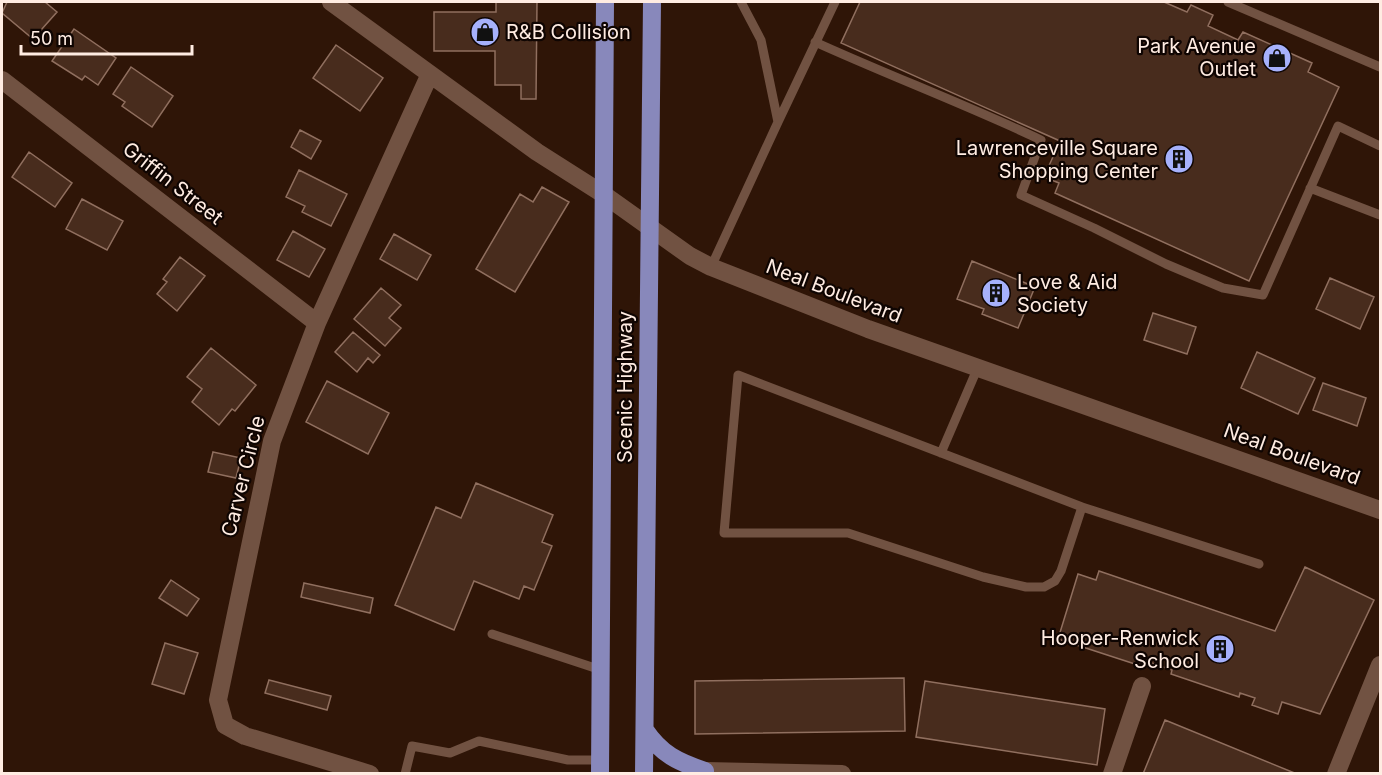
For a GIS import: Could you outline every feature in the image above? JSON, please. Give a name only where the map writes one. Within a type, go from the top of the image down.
[{"type":"highway","name":"Scenic Highway","points":[[600,767],[605,2]]},
{"type":"highway","name":"Scenic Highway","points":[[644,774],[652,2]]},
{"type":"highway","points":[[645,730],[658,749],[670,758],[703,772]]},
{"type":"street","name":"Neal Boulevard","points":[[331,2],[429,76],[537,152],[603,194],[690,256],[711,267],[868,329],[1380,510]]},
{"type":"street","name":"Carver Circle","points":[[370,774],[244,736],[225,725],[218,700],[272,441],[317,322],[429,76]]},
{"type":"street","name":"Griffin Street","points":[[2,80],[317,322]]},
{"type":"street","points":[[1336,774],[1380,665]]},
{"type":"street","points":[[1112,774],[1142,686]]},
{"type":"street","points":[[703,772],[842,774]]},
{"type":"lane","points":[[741,2],[761,40],[778,122]]},
{"type":"lane","points":[[711,267],[835,2]]},
{"type":"lane","points":[[1228,2],[1380,67]]},
{"type":"lane","points":[[815,42],[897,79],[959,102],[1041,140],[1021,195],[1166,264],[1223,288],[1263,295],[1338,126],[1380,146]]},
{"type":"lane","points":[[1310,188],[1380,215]]},
{"type":"lane","points":[[941,453],[978,367]]},
{"type":"lane","points":[[1082,507],[1060,571],[1055,581],[1044,587],[1026,587],[983,577],[848,533],[724,533],[738,375],[1082,507],[1259,564]]},
{"type":"lane","points":[[492,634],[601,670]]},
{"type":"lane","points":[[405,774],[412,746],[450,753],[479,741],[600,767]]},
{"type":"building","points":[[7,2],[45,2],[57,12],[33,39],[2,13]]},
{"type":"building","name":"R&B Collision","points":[[496,2],[537,2],[536,99],[521,99],[521,85],[495,85],[495,51],[434,51],[434,12],[496,12]]},
{"type":"building","name":"Lawrenceville Square Shopping Center","points":[[860,2],[1164,2],[1187,12],[1191,5],[1213,15],[1208,26],[1238,40],[1243,32],[1312,63],[1308,72],[1339,87],[1249,281],[1055,193],[1059,183],[1044,177],[1060,141],[841,43]]},
{"type":"building","points":[[74,29],[116,58],[98,85],[85,76],[82,80],[52,61]]},
{"type":"building","points":[[336,45],[383,78],[360,111],[313,78]]},
{"type":"building","points":[[131,67],[173,96],[152,127],[122,106],[125,102],[113,94]]},
{"type":"building","points":[[300,130],[321,141],[311,159],[291,147]]},
{"type":"building","points":[[29,152],[72,183],[55,207],[12,177]]},
{"type":"building","points":[[299,170],[347,194],[331,226],[302,212],[305,206],[286,197]]},
{"type":"building","points":[[542,187],[569,202],[515,292],[476,269],[520,194],[533,202]]},
{"type":"building","points":[[82,199],[123,221],[107,250],[66,229]]},
{"type":"building","points":[[293,231],[325,249],[309,277],[277,260]]},
{"type":"building","points":[[394,234],[431,255],[417,280],[380,259]]},
{"type":"building","points":[[180,257],[205,276],[177,311],[157,294],[167,282],[163,279]]},
{"type":"building","name":"Love & Aid Society","points":[[972,261],[1035,287],[1018,328],[982,314],[984,309],[957,299]]},
{"type":"building","points":[[1330,278],[1374,297],[1360,329],[1316,309]]},
{"type":"building","points":[[381,288],[401,305],[389,318],[401,328],[385,346],[354,319]]},
{"type":"building","points":[[1153,313],[1196,327],[1187,354],[1144,340]]},
{"type":"building","points":[[353,332],[380,355],[373,363],[368,358],[357,372],[335,352]]},
{"type":"building","points":[[211,348],[256,385],[235,411],[232,409],[219,425],[192,402],[202,389],[187,377]]},
{"type":"building","points":[[1257,352],[1315,378],[1298,414],[1241,388]]},
{"type":"building","points":[[327,381],[389,413],[368,454],[306,422]]},
{"type":"building","points":[[1323,383],[1366,398],[1357,426],[1313,410]]},
{"type":"building","points":[[213,452],[241,458],[236,478],[208,472]]},
{"type":"building","points":[[476,483],[553,515],[542,542],[552,546],[534,590],[524,586],[519,599],[474,581],[454,630],[395,605],[436,507],[461,518]]},
{"type":"building","name":"Hooper-Renwick School","points":[[1305,567],[1374,600],[1320,714],[1282,702],[1278,714],[1252,705],[1255,698],[1240,693],[1239,697],[1171,674],[1172,670],[1140,659],[1138,665],[1058,639],[1078,574],[1096,580],[1099,571],[1275,631]]},
{"type":"building","points":[[171,580],[199,599],[187,616],[159,598]]},
{"type":"building","points":[[304,583],[373,598],[370,613],[301,597]]},
{"type":"building","points":[[165,643],[198,653],[184,694],[152,684]]},
{"type":"building","points":[[904,678],[905,731],[695,734],[695,681]]},
{"type":"building","points":[[269,680],[331,696],[327,710],[265,693]]},
{"type":"building","points":[[925,681],[1105,709],[1097,765],[916,737]]},
{"type":"building","points":[[1165,720],[1297,774],[1143,774]]},
{"type":"place","name":"R&B Collision","points":[[485,32]]},
{"type":"place","name":"Park Avenue Outlet","points":[[1277,58]]},
{"type":"place","name":"Lawrenceville Square Shopping Center","points":[[1179,159]]},
{"type":"place","name":"Love & Aid Society","points":[[996,293]]},
{"type":"place","name":"Hooper-Renwick School","points":[[1220,649]]}]
